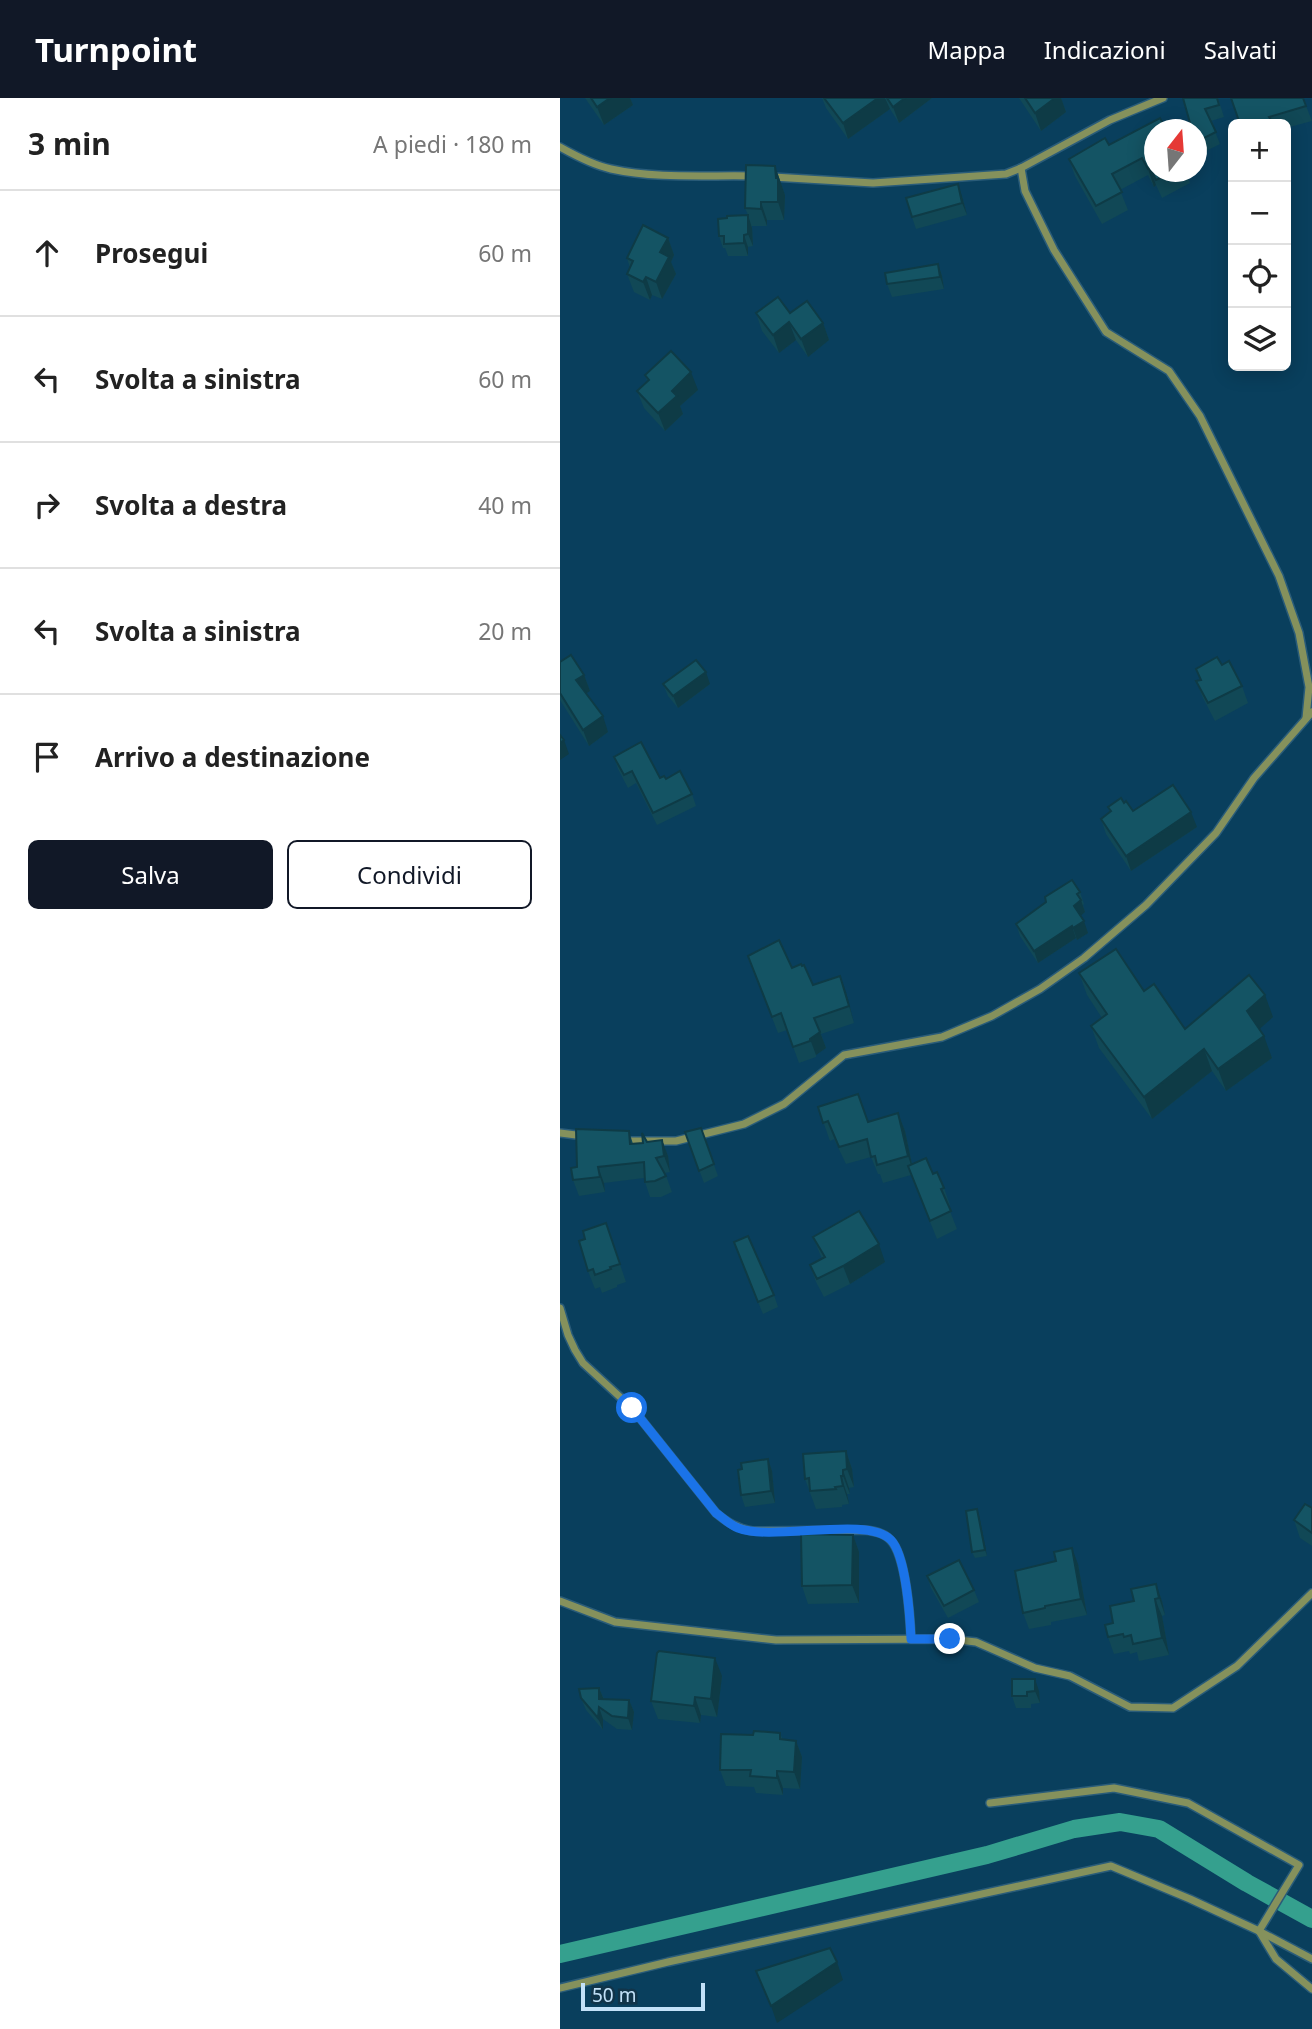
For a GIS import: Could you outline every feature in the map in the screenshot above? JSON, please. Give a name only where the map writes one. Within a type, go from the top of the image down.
[{"type":"street","points":[[560,147],[577,157],[607,168],[636,174],[801,178],[873,183],[988,176],[1006,174],[1021,168],[1110,120],[1163,98]]},
{"type":"street","points":[[610,1140],[676,1141],[744,1124],[784,1104],[844,1055],[942,1037],[992,1016],[1040,989],[1084,958],[1146,905],[1216,833],[1254,778],[1309,715],[1309,687],[1300,633],[1279,576],[1200,416],[1169,372],[1106,332],[1054,250],[1025,191],[1021,168]]},
{"type":"street","points":[[560,1133],[598,1138]]},
{"type":"street","points":[[560,1308],[583,1363],[632,1408],[716,1513],[727,1522],[752,1531],[875,1531],[892,1541],[903,1571],[911,1639]]},
{"type":"street","points":[[560,1601],[615,1622],[762,1638],[950,1639],[976,1642],[1035,1668],[1070,1676],[1130,1707],[1173,1707],[1237,1667],[1312,1593]]},
{"type":"street","points":[[990,1803],[1114,1787],[1188,1803],[1299,1865],[1259,1931]]},
{"type":"street","points":[[560,1988],[681,1959],[1111,1866],[1190,1899],[1312,1959]]},
{"type":"street","points":[[1259,1931],[1276,1959],[1312,1989]]},
{"type":"building","points":[[591,98],[610,98],[597,107]]},
{"type":"building","points":[[824,98],[878,98],[843,123]]},
{"type":"building","points":[[887,98],[905,98],[893,107]]},
{"type":"building","points":[[1025,98],[1055,98],[1035,113]]},
{"type":"building","points":[[1183,98],[1217,98],[1219,105],[1205,109],[1216,132],[1207,136],[1207,119],[1189,119]]},
{"type":"building","points":[[1231,98],[1303,98],[1306,106],[1269,117],[1270,119],[1238,119]]},
{"type":"building","points":[[1144,126],[1144,162],[1142,158],[1112,174],[1122,192],[1096,206],[1069,159],[1105,138],[1109,145]]},
{"type":"building","points":[[746,165],[775,166],[778,202],[761,202],[761,209],[745,208]]},
{"type":"building","points":[[958,184],[962,203],[912,217],[906,198]]},
{"type":"building","points":[[748,215],[748,234],[744,235],[744,243],[724,244],[724,236],[719,236],[718,219]]},
{"type":"building","points":[[643,225],[668,238],[660,252],[669,257],[656,282],[646,277],[643,282],[627,274],[633,261],[627,258]]},
{"type":"building","points":[[938,264],[940,277],[887,284],[885,273]]},
{"type":"building","points":[[778,297],[790,313],[807,301],[823,323],[801,339],[789,322],[773,335],[756,313]]},
{"type":"building","points":[[671,351],[691,372],[672,391],[677,396],[658,413],[637,391],[649,380],[645,375]]},
{"type":"building","points":[[571,655],[584,675],[576,680],[603,716],[583,730],[560,693],[560,662]]},
{"type":"building","points":[[1217,657],[1222,665],[1229,661],[1242,686],[1208,703],[1196,681],[1201,680],[1196,669]]},
{"type":"building","points":[[696,660],[706,672],[673,696],[663,684]]},
{"type":"building","points":[[641,742],[660,778],[664,776],[666,779],[680,771],[692,794],[653,813],[632,771],[624,775],[614,757]]},
{"type":"building","points":[[1173,785],[1191,812],[1126,856],[1101,819],[1111,811],[1108,807],[1121,798],[1133,811]]},
{"type":"building","points":[[1072,880],[1080,892],[1077,894],[1081,900],[1074,906],[1084,921],[1034,951],[1016,924],[1046,902],[1045,897]]},
{"type":"building","points":[[779,940],[792,968],[804,965],[813,985],[840,976],[849,1006],[814,1018],[820,1032],[810,1041],[793,1047],[781,1013],[772,1017],[748,956]]},
{"type":"building","points":[[1116,949],[1144,991],[1154,984],[1185,1029],[1249,975],[1265,995],[1247,1011],[1264,1036],[1218,1069],[1204,1049],[1144,1097],[1091,1026],[1107,1014],[1079,973]]},
{"type":"building","points":[[858,1094],[868,1122],[898,1113],[908,1156],[877,1165],[875,1156],[871,1157],[867,1139],[839,1147],[828,1121],[823,1123],[818,1107]]},
{"type":"building","points":[[701,1128],[714,1164],[699,1171],[685,1132]]},
{"type":"building","points":[[576,1129],[629,1131],[630,1144],[643,1143],[642,1133],[647,1142],[662,1140],[664,1156],[656,1158],[666,1176],[645,1182],[644,1162],[598,1167],[600,1177],[573,1180],[571,1168],[577,1167]]},
{"type":"building","points":[[926,1158],[933,1174],[937,1172],[951,1211],[930,1221],[908,1166]]},
{"type":"building","points":[[859,1211],[879,1244],[817,1279],[810,1265],[825,1257],[813,1237]]},
{"type":"building","points":[[606,1223],[620,1264],[595,1275],[593,1269],[588,1271],[579,1241],[585,1239],[583,1231]]},
{"type":"building","points":[[748,1236],[774,1295],[758,1302],[734,1242]]},
{"type":"building","points":[[846,1451],[847,1469],[843,1470],[841,1476],[843,1486],[810,1491],[809,1478],[805,1479],[803,1454]]},
{"type":"building","points":[[768,1459],[771,1491],[741,1495],[738,1470],[742,1469],[741,1463]]},
{"type":"building","points":[[1305,1504],[1312,1508],[1312,1533],[1294,1520]]},
{"type":"building","points":[[977,1509],[985,1550],[972,1552],[966,1511]]},
{"type":"building","points":[[801,1534],[853,1535],[852,1585],[802,1586]]},
{"type":"building","points":[[1072,1548],[1081,1599],[1023,1613],[1015,1571],[1056,1561],[1054,1552]]},
{"type":"building","points":[[959,1560],[974,1590],[944,1606],[927,1576]]},
{"type":"building","points":[[1156,1584],[1159,1598],[1155,1599],[1162,1638],[1133,1644],[1131,1635],[1108,1637],[1105,1625],[1113,1623],[1110,1606],[1134,1601],[1131,1589]]},
{"type":"building","points":[[659,1651],[715,1658],[711,1699],[695,1697],[694,1706],[651,1701]]},
{"type":"building","points":[[1012,1679],[1035,1679],[1035,1691],[1027,1692],[1027,1696],[1012,1696]]},
{"type":"building","points":[[599,1688],[599,1699],[629,1700],[628,1718],[612,1716],[599,1707],[598,1718],[581,1698],[579,1689]]},
{"type":"building","points":[[754,1731],[780,1733],[780,1739],[796,1741],[794,1772],[777,1771],[777,1778],[750,1776],[751,1770],[720,1770],[721,1734],[753,1735]]},
{"type":"building","points":[[830,1948],[837,1962],[771,2006],[756,1971]]},
{"type":"waterway","points":[[560,1954],[987,1855],[1074,1829],[1120,1822],[1159,1829],[1312,1919]]},
{"type":"route","points":[[632,1408],[716,1513],[727,1522],[752,1531],[864,1530],[884,1535],[892,1541],[897,1550],[903,1571],[911,1639],[950,1639]]}]
